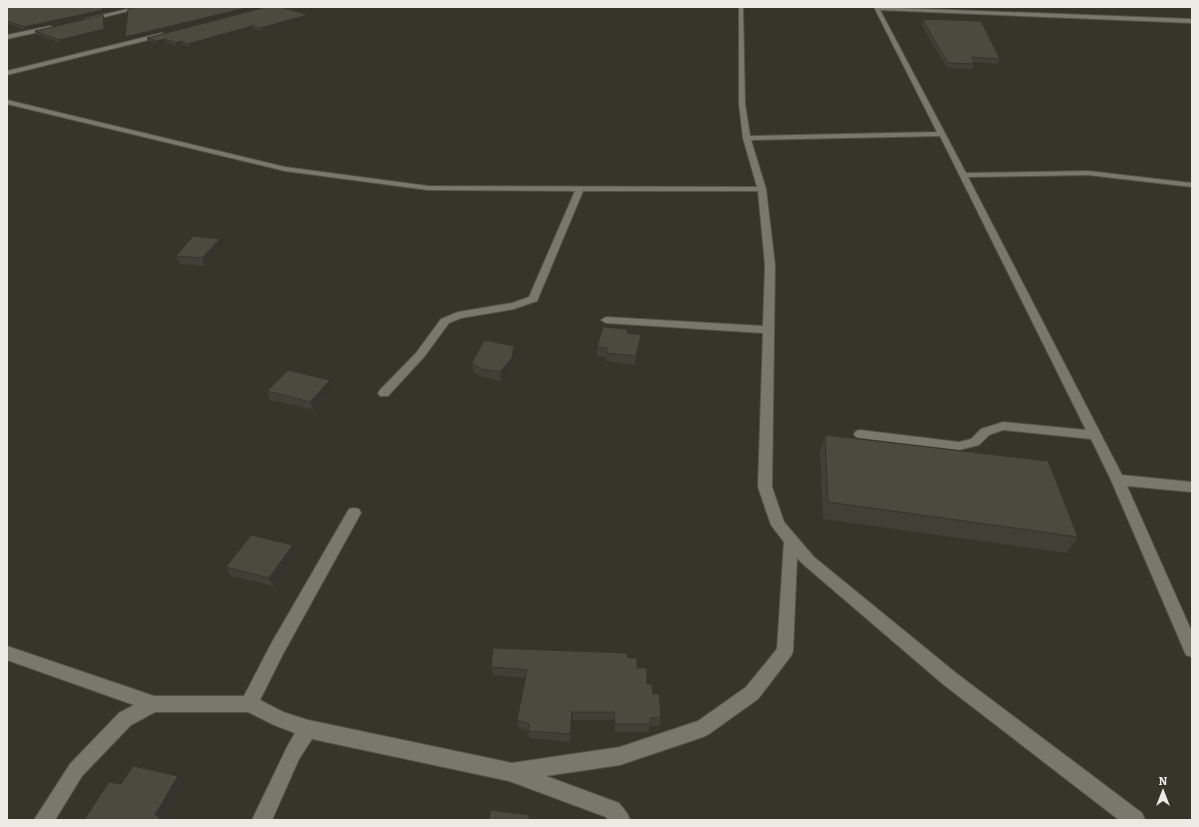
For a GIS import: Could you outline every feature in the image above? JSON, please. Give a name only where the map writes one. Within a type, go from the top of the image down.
[{"type":"street","points":[[78,22],[143,7]]},
{"type":"street","points":[[741,7],[742,104],[748,138],[762,189],[770,265],[765,487],[778,525],[809,561],[950,679],[1135,820]]},
{"type":"street","points":[[876,7],[1192,22]]},
{"type":"street","points":[[876,7],[1118,480],[1192,650]]},
{"type":"street","points":[[9,36],[57,26]]},
{"type":"street","points":[[7,73],[166,34]]},
{"type":"street","points":[[7,102],[292,170],[428,188],[762,189]]},
{"type":"street","points":[[748,138],[942,134]]},
{"type":"street","points":[[963,175],[1088,173],[1192,184]]},
{"type":"street","points":[[384,393],[420,355],[445,321],[458,315],[514,306],[533,299],[580,188]]},
{"type":"street","points":[[606,320],[769,330]]},
{"type":"street","points":[[860,434],[959,446],[975,442],[985,432],[1003,426],[1095,435]]},
{"type":"street","points":[[1118,480],[1192,487]]},
{"type":"street","points":[[249,704],[277,649],[354,513]]},
{"type":"street","points":[[512,772],[620,756],[703,728],[752,693],[785,651],[791,540]]},
{"type":"street","points":[[7,653],[154,704],[249,704],[280,719],[308,729],[512,772],[612,810],[620,820]]},
{"type":"street","points":[[44,820],[76,770],[125,719],[154,704]]},
{"type":"street","points":[[262,820],[293,753],[308,729]]},
{"type":"building","points":[[7,7],[102,7],[103,10],[24,27],[7,21]]},
{"type":"building","points":[[139,7],[250,7],[125,37],[128,9]]},
{"type":"building","points":[[266,7],[281,7],[308,15],[260,28],[252,26],[188,44],[181,41],[175,43],[165,39],[157,41],[147,38]]},
{"type":"building","points":[[103,15],[104,29],[59,40],[35,31]]},
{"type":"building","points":[[922,19],[981,21],[1000,59],[971,57],[975,62],[972,62],[974,64],[948,63]]},
{"type":"building","points":[[193,236],[220,239],[202,258],[176,256]]},
{"type":"building","points":[[603,327],[628,329],[627,333],[641,335],[636,356],[606,353],[607,348],[597,347]]},
{"type":"building","points":[[484,340],[514,346],[512,358],[500,372],[481,369],[472,363]]},
{"type":"building","points":[[288,370],[330,380],[310,402],[267,391]]},
{"type":"building","points":[[825,435],[1048,461],[1078,537],[828,502]]},
{"type":"building","points":[[251,535],[293,545],[269,578],[226,567]]},
{"type":"building","points":[[493,648],[627,653],[628,658],[637,658],[637,668],[647,668],[647,684],[652,684],[653,694],[659,694],[661,718],[650,718],[650,724],[615,724],[614,712],[572,712],[570,734],[528,731],[529,724],[517,720],[527,670],[491,667]]},
{"type":"building","points":[[133,766],[178,776],[155,815],[160,817],[158,820],[84,820],[109,782],[121,784]]},
{"type":"building","points":[[490,810],[529,815],[529,820],[489,820]]}]
